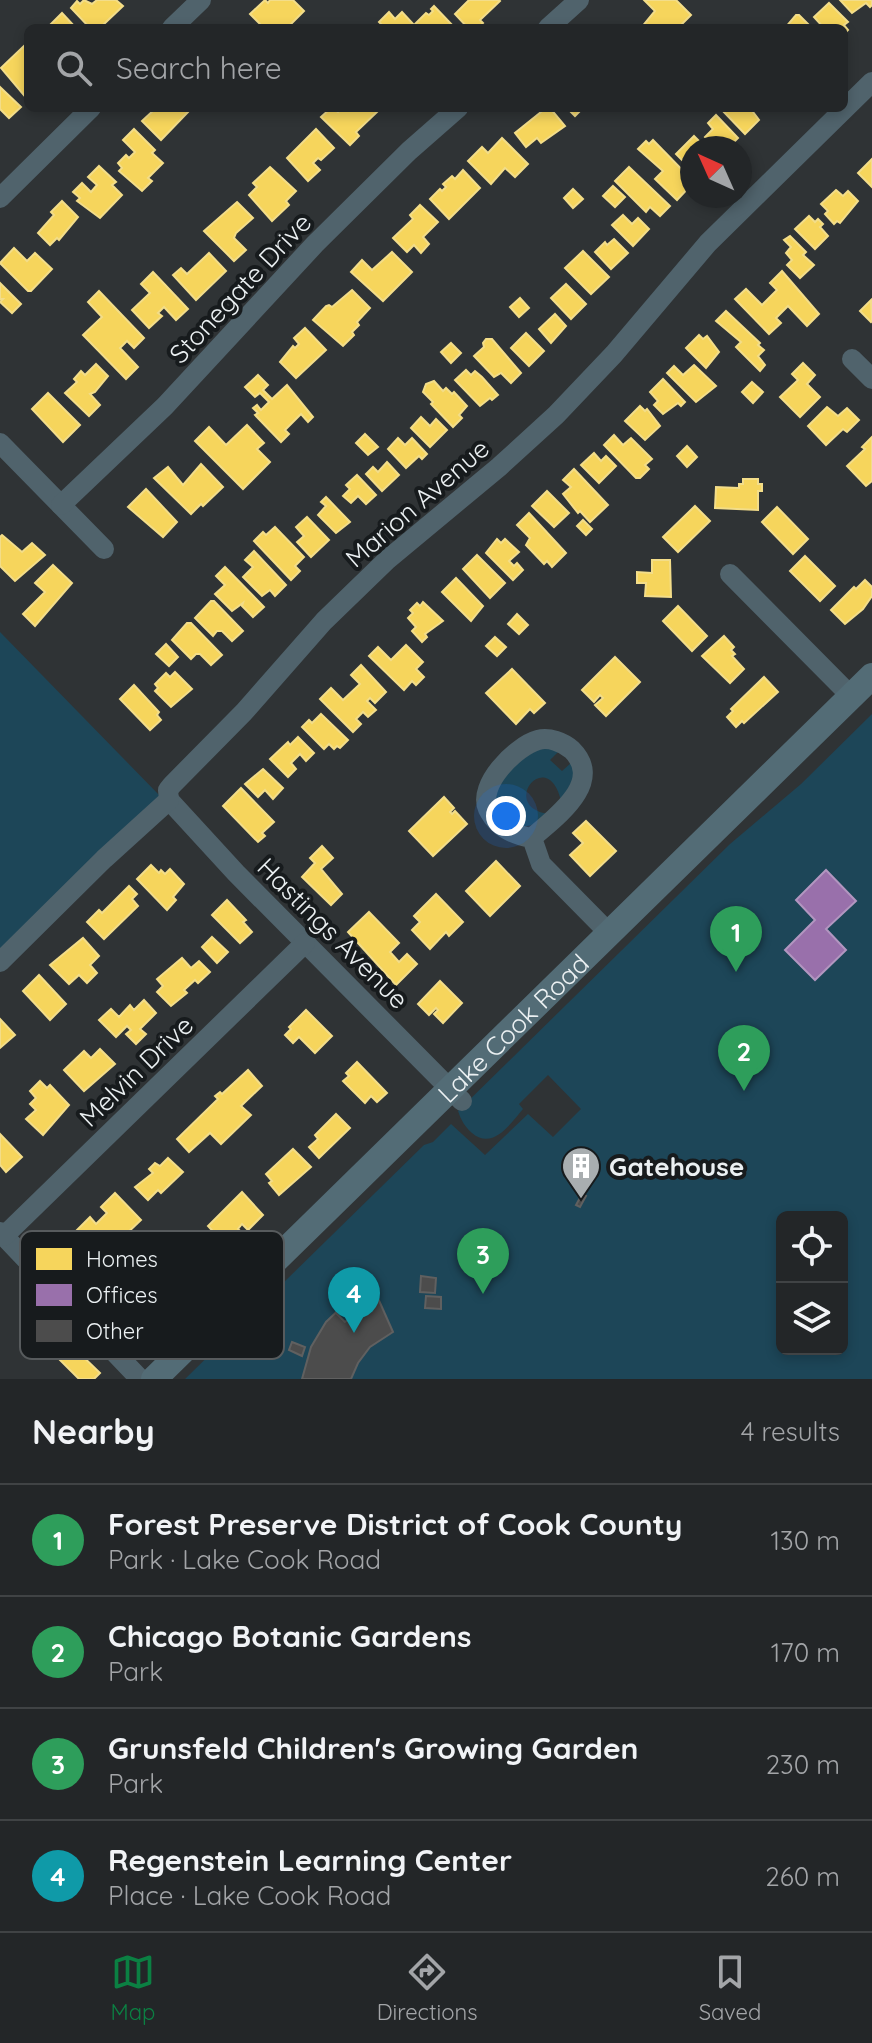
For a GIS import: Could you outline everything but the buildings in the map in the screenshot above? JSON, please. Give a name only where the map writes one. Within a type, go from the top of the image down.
[{"type":"main road","name":"Lake Cook Road","points":[[284,1257],[456,1095],[861,697],[872,676]]},
{"type":"main road","name":"Lake Cook Road","points":[[284,1270],[610,934],[861,697]]},
{"type":"main road","name":"Lake Cook Road","points":[[154,1379],[175,1359]]},
{"type":"main road","name":"Lake Cook Road","points":[[177,1379],[197,1359]]},
{"type":"street","points":[[176,24],[201,0]]},
{"type":"street","points":[[552,24],[579,0]]},
{"type":"street","name":"Marion Avenue","points":[[848,106],[872,82]]},
{"type":"street","points":[[0,198],[87,112]]},
{"type":"street","name":"Stonegate Drive","points":[[61,505],[165,406],[315,244],[409,151],[453,112]]},
{"type":"street","name":"Marion Avenue","points":[[0,962],[169,800],[168,790],[172,785],[244,712],[324,621],[387,560],[556,415],[614,354],[700,251],[841,112]]},
{"type":"street","points":[[852,359],[872,379]]},
{"type":"street","points":[[0,443],[104,549]]},
{"type":"street","points":[[730,574],[861,697]]},
{"type":"street","points":[[546,739],[572,751],[582,767],[583,777],[576,797],[532,838],[508,831],[498,822],[485,801],[486,790],[501,768],[526,745],[546,739]]},
{"type":"street","name":"Hastings Avenue","points":[[169,800],[456,1095]]},
{"type":"street","points":[[532,838],[541,864],[610,934]]},
{"type":"street","name":"Melvin Drive","points":[[2,1234],[305,943]]},
{"type":"street","points":[[2,1234],[20,1253]]},
{"type":"street","points":[[121,1359],[140,1379]]},
{"type":"shaded area","points":[[0,632],[161,797],[0,953]]},
{"type":"shaded area","points":[[872,714],[872,1379],[185,1379],[205,1359],[284,1359],[284,1282],[424,1145],[433,1142],[451,1124],[485,1155],[528,1114],[553,1137],[581,1109],[548,1075],[519,1104],[523,1109],[513,1121],[494,1137],[480,1138],[472,1133],[458,1111],[730,844],[801,784]]},
{"type":"shaded area","points":[[543,747],[559,751],[550,760],[562,771],[571,763],[576,775],[561,801],[555,785],[546,778],[538,778],[527,792],[527,801],[534,809],[548,814],[530,825],[510,824],[518,814],[507,803],[498,812],[495,796],[498,786],[515,766]]},
{"type":"place","name":"Forest Preserve District of Cook County","points":[[736,972]]},
{"type":"place","name":"Chicago Botanic Gardens","points":[[744,1091]]},
{"type":"place","name":"Gatehouse","points":[[581,1200]]},
{"type":"place","name":"Grunsfeld Children's Growing Garden","points":[[483,1294]]},
{"type":"place","name":"Regenstein Learning Center","points":[[354,1333]]}]
